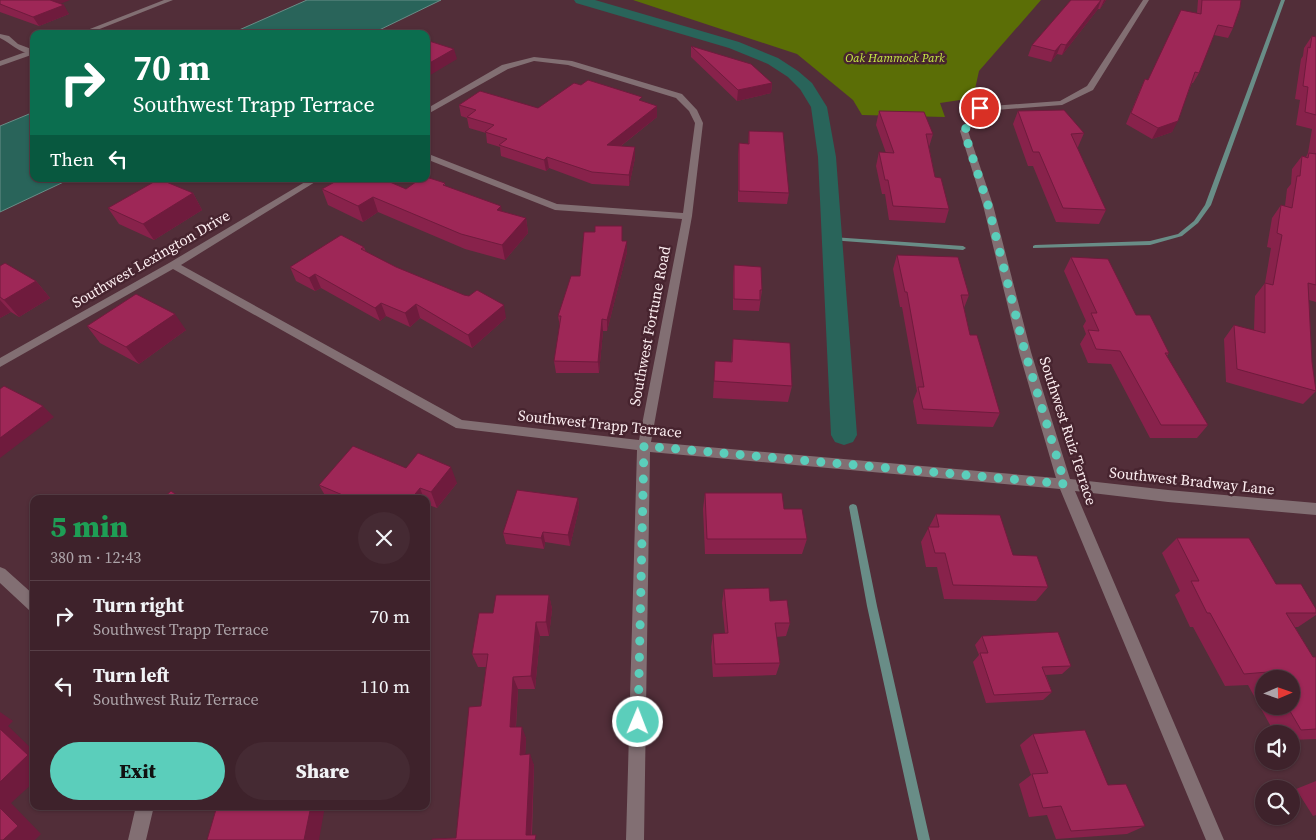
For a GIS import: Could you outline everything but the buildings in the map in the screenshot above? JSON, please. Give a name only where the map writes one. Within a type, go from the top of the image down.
[{"type":"street","points":[[91,30],[170,0]]},
{"type":"street","name":"Southwest Ruiz Terrace","points":[[1146,0],[1090,88],[1062,103],[980,108],[964,131],[988,205],[1025,352],[1065,484],[1215,840]]},
{"type":"street","points":[[0,36],[6,38],[15,46],[30,51]]},
{"type":"street","points":[[0,64],[30,53]]},
{"type":"street","name":"Southwest Fortune Road","points":[[430,111],[505,67],[534,59],[569,63],[680,96],[693,110],[699,123],[687,216],[644,446],[635,840]]},
{"type":"street","points":[[430,158],[555,207],[687,216]]},
{"type":"street","name":"Southwest Lexington Drive","points":[[0,363],[311,182]]},
{"type":"street","name":"Southwest Trapp Terrace","points":[[173,264],[460,425],[644,446],[1065,484]]},
{"type":"street","name":"Southwest Bradway Lane","points":[[1065,484],[1168,496],[1316,509]]},
{"type":"street","points":[[0,574],[30,601]]},
{"type":"street","points":[[137,840],[144,810]]},
{"type":"green space","name":"Oak Hammock Park","points":[[633,0],[1041,0],[979,71],[973,98],[940,103],[945,117],[862,115],[853,100],[797,54]]},
{"type":"shaded area","points":[[307,0],[441,0],[379,30],[239,30]]},
{"type":"shaded area","points":[[30,114],[30,182],[64,182],[0,212],[0,126]]},
{"type":"waterway","points":[[581,0],[734,45],[773,61],[793,74],[806,86],[819,107],[827,157],[844,435]]},
{"type":"waterway","points":[[1035,247],[1150,243],[1180,235],[1196,222],[1208,205],[1283,0]]},
{"type":"waterway","points":[[832,239],[963,248]]},
{"type":"waterway","points":[[853,507],[872,606],[924,840]]},
{"type":"route","points":[[638,722],[644,446],[1065,484],[1025,352],[988,205],[964,131],[980,108]]}]
